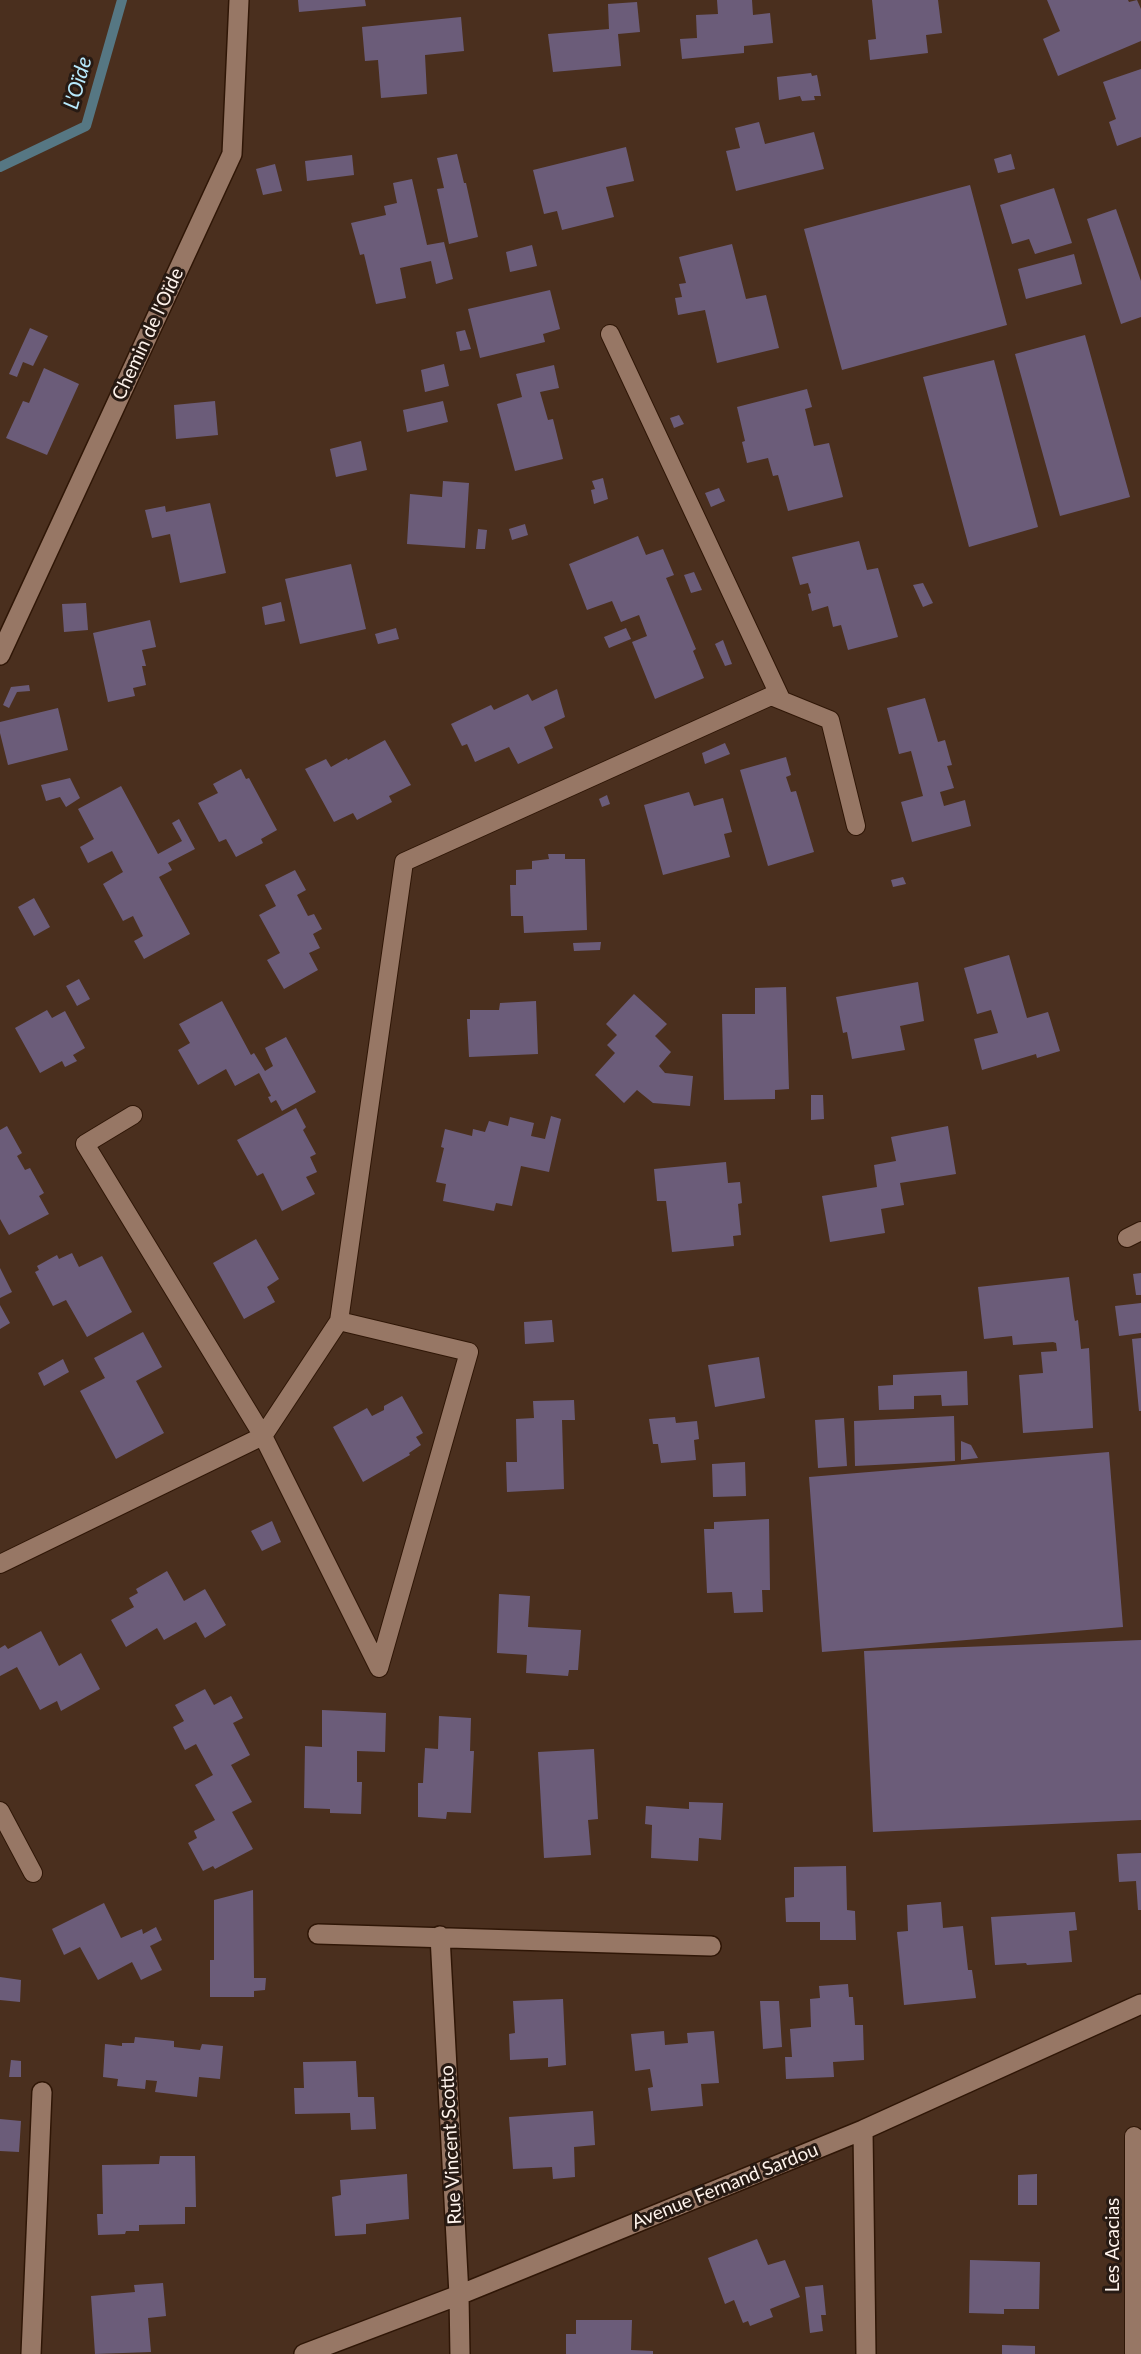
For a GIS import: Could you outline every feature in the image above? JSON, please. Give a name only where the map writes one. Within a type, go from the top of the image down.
[{"type":"street","name":"Chemin de l'Oïde","points":[[0,654],[232,155],[239,0]]},
{"type":"street","points":[[318,1934],[711,1946]]},
{"type":"street","name":"Rue Vincent Scotto","points":[[440,1936],[460,2354]]},
{"type":"street","name":"Avenue Fernand Sardou","points":[[304,2354],[459,2295],[863,2130],[1141,2004]]},
{"type":"street","points":[[31,2354],[42,2092]]},
{"type":"street","points":[[863,2130],[866,2354]]},
{"type":"lane","points":[[610,334],[781,699]]},
{"type":"lane","points":[[0,1564],[263,1436],[340,1321],[404,862],[771,696],[830,720],[856,826]]},
{"type":"lane","points":[[133,1115],[85,1144],[263,1436],[379,1668],[469,1352],[340,1321]]},
{"type":"lane","points":[[0,1811],[33,1873]]},
{"type":"lane","name":"Les Acacias","points":[[1133,2354],[1134,2136]]},
{"type":"building","points":[[298,0],[365,0],[366,6],[299,12]]},
{"type":"building","points":[[717,0],[752,0],[753,15],[770,13],[773,43],[744,46],[744,53],[682,59],[680,39],[697,38],[696,15],[718,14]]},
{"type":"building","points":[[872,0],[938,0],[942,33],[926,35],[928,53],[870,60],[868,40],[876,39]]},
{"type":"building","points":[[1047,0],[1137,0],[1141,9],[1141,41],[1058,76],[1043,39],[1060,31]]},
{"type":"building","points":[[637,2],[640,32],[618,34],[621,66],[553,72],[548,34],[609,29],[608,4]]},
{"type":"building","points":[[461,17],[464,51],[425,55],[427,94],[381,98],[378,60],[365,61],[362,27]]},
{"type":"building","points":[[1141,69],[1141,137],[1117,146],[1109,122],[1116,119],[1103,82]]},
{"type":"building","points":[[811,73],[812,76],[817,75],[821,96],[814,96],[815,100],[802,101],[800,96],[779,100],[777,77]]},
{"type":"building","points":[[759,122],[765,144],[814,132],[824,169],[736,191],[726,151],[740,148],[735,128]]},
{"type":"building","points":[[626,147],[634,181],[606,187],[614,217],[562,230],[557,211],[544,214],[533,170]]},
{"type":"building","points":[[457,154],[478,237],[449,244],[437,189],[444,188],[437,158]]},
{"type":"building","points":[[1011,154],[1015,169],[998,173],[994,159]]},
{"type":"building","points":[[352,155],[354,175],[307,181],[305,161]]},
{"type":"building","points":[[275,164],[282,191],[263,195],[256,169]]},
{"type":"building","points":[[412,179],[427,245],[444,242],[453,279],[436,284],[431,261],[400,268],[406,298],[376,304],[364,254],[360,255],[351,223],[386,215],[384,206],[397,203],[393,183]]},
{"type":"building","points":[[970,185],[1007,325],[842,370],[804,229]]},
{"type":"building","points":[[1054,188],[1072,243],[1035,254],[1029,239],[1012,244],[1000,205]]},
{"type":"building","points":[[1116,209],[1141,281],[1141,317],[1121,324],[1087,219]]},
{"type":"building","points":[[732,244],[746,299],[766,295],[779,348],[717,363],[705,310],[678,315],[675,298],[682,297],[679,284],[686,283],[679,257]]},
{"type":"building","points":[[532,245],[537,266],[510,272],[506,252]]},
{"type":"building","points":[[1074,254],[1082,284],[1026,299],[1018,269]]},
{"type":"building","points":[[550,290],[560,329],[543,334],[545,342],[480,358],[468,309]]},
{"type":"building","points":[[30,328],[48,336],[33,366],[23,362],[17,377],[9,374]]},
{"type":"building","points":[[465,330],[471,349],[460,351],[456,332]]},
{"type":"building","points":[[1085,335],[1130,497],[1060,516],[1015,354]]},
{"type":"building","points":[[994,360],[1038,527],[969,547],[923,377]]},
{"type":"building","points":[[444,364],[449,386],[425,392],[421,370]]},
{"type":"building","points":[[554,365],[559,388],[540,392],[548,420],[553,419],[563,459],[515,471],[497,404],[522,397],[516,374]]},
{"type":"building","points":[[44,368],[79,384],[47,455],[6,438],[23,401],[29,403]]},
{"type":"building","points":[[807,389],[812,407],[805,409],[814,446],[829,443],[843,497],[788,511],[778,475],[773,476],[768,458],[747,463],[737,407]]},
{"type":"building","points":[[215,401],[218,435],[176,439],[174,405]]},
{"type":"building","points":[[443,401],[448,422],[407,432],[403,410]]},
{"type":"building","points":[[679,415],[684,424],[674,428],[670,418]]},
{"type":"building","points":[[361,441],[367,470],[336,477],[330,449]]},
{"type":"building","points":[[603,478],[608,499],[594,504],[591,490],[595,489],[592,481]]},
{"type":"building","points":[[443,481],[469,483],[465,548],[407,544],[410,494],[442,497]]},
{"type":"building","points":[[719,488],[725,501],[711,507],[705,493]]},
{"type":"building","points":[[210,503],[226,573],[180,583],[170,534],[152,538],[145,510],[165,506],[166,512]]},
{"type":"building","points":[[525,524],[528,535],[512,540],[509,529]]},
{"type":"building","points":[[478,529],[487,530],[485,549],[476,549]]},
{"type":"building","points":[[638,536],[646,555],[663,549],[674,575],[666,578],[696,649],[693,651],[704,678],[655,699],[632,642],[647,636],[639,615],[621,622],[612,601],[587,610],[569,564]]},
{"type":"building","points":[[859,541],[867,570],[878,568],[898,637],[848,650],[841,625],[833,627],[828,606],[812,611],[808,583],[800,585],[792,557]]},
{"type":"building","points":[[351,564],[366,629],[300,644],[285,579]]},
{"type":"building","points":[[694,572],[702,590],[691,593],[684,575]]},
{"type":"building","points":[[923,583],[933,603],[923,607],[913,585]]},
{"type":"building","points":[[281,602],[285,621],[265,625],[262,607]]},
{"type":"building","points":[[86,603],[88,630],[64,632],[62,604]]},
{"type":"building","points":[[150,620],[156,647],[142,650],[146,666],[142,666],[146,685],[133,688],[135,696],[108,702],[93,633]]},
{"type":"building","points":[[396,628],[399,639],[378,644],[375,634]]},
{"type":"building","points":[[626,628],[631,639],[609,648],[604,637]]},
{"type":"building","points":[[723,640],[732,664],[725,666],[715,644]]},
{"type":"building","points":[[29,685],[30,691],[17,692],[9,708],[3,705],[11,687]]},
{"type":"building","points":[[557,689],[565,717],[544,727],[553,748],[518,764],[509,747],[475,762],[467,744],[462,746],[451,724],[491,705],[494,710],[528,694],[532,701]]},
{"type":"building","points":[[925,698],[938,742],[945,740],[952,765],[947,766],[954,788],[940,792],[944,806],[965,800],[971,826],[912,842],[901,802],[923,796],[911,751],[899,754],[887,708]]},
{"type":"building","points":[[58,708],[68,750],[8,765],[0,722]]},
{"type":"building","points":[[385,740],[411,785],[389,796],[392,802],[357,820],[353,813],[334,822],[305,769],[326,759],[331,767]]},
{"type":"building","points":[[725,743],[730,754],[705,764],[702,753]]},
{"type":"building","points":[[786,757],[791,775],[786,777],[791,792],[796,791],[814,852],[768,866],[740,770]]},
{"type":"building","points":[[241,769],[246,779],[249,778],[277,830],[261,839],[263,843],[236,857],[226,839],[219,842],[198,803],[218,793],[213,784]]},
{"type":"building","points":[[70,778],[80,798],[66,807],[60,797],[46,801],[41,785]]},
{"type":"building","points":[[121,786],[158,854],[182,841],[172,823],[179,819],[195,849],[168,863],[172,870],[159,877],[190,934],[144,959],[134,941],[143,936],[133,916],[123,921],[103,884],[123,872],[112,851],[88,863],[80,847],[94,839],[78,809]]},
{"type":"building","points":[[689,792],[694,806],[723,798],[732,832],[724,834],[730,857],[663,875],[644,805]]},
{"type":"building","points":[[607,795],[610,804],[602,807],[599,799]]},
{"type":"building","points":[[548,854],[565,854],[565,859],[585,859],[587,930],[524,933],[523,916],[511,916],[510,885],[516,885],[516,870],[532,869],[532,861],[549,859]]},
{"type":"building","points":[[295,870],[306,890],[297,895],[308,916],[314,914],[322,929],[313,934],[320,948],[309,953],[318,970],[284,989],[267,960],[280,953],[259,915],[276,906],[265,885]]},
{"type":"building","points":[[903,877],[906,884],[893,887],[891,880]]},
{"type":"building","points":[[34,898],[50,927],[34,936],[18,907]]},
{"type":"building","points":[[601,942],[600,950],[574,951],[573,943]]},
{"type":"building","points":[[1009,955],[1027,1018],[1048,1012],[1060,1051],[1037,1058],[1036,1054],[982,1070],[974,1039],[998,1033],[991,1010],[977,1014],[964,968]]},
{"type":"building","points":[[79,979],[90,999],[77,1006],[66,986]]},
{"type":"building","points":[[918,982],[924,1021],[900,1026],[905,1050],[852,1059],[847,1032],[843,1033],[836,997]]},
{"type":"building","points":[[786,987],[789,1089],[775,1090],[775,1099],[724,1100],[722,1014],[755,1014],[755,988]]},
{"type":"building","points":[[634,994],[667,1024],[655,1036],[671,1052],[659,1066],[665,1073],[693,1076],[690,1106],[653,1103],[637,1090],[624,1103],[595,1075],[615,1053],[607,1045],[617,1035],[606,1024]]},
{"type":"building","points":[[222,1001],[251,1055],[254,1053],[265,1071],[273,1066],[265,1048],[286,1037],[316,1092],[282,1111],[276,1100],[271,1103],[268,1097],[271,1096],[259,1073],[235,1086],[226,1069],[198,1085],[178,1050],[190,1043],[179,1024]]},
{"type":"building","points":[[536,1001],[538,1054],[469,1057],[467,1019],[470,1019],[470,1010],[499,1010],[500,1003]]},
{"type":"building","points":[[47,1010],[52,1018],[65,1011],[85,1048],[73,1055],[77,1061],[65,1067],[62,1061],[40,1073],[15,1028]]},
{"type":"building","points":[[811,1095],[823,1095],[824,1119],[811,1120]]},
{"type":"building","points":[[296,1108],[306,1127],[303,1130],[316,1154],[310,1157],[317,1172],[306,1177],[315,1194],[282,1211],[263,1173],[257,1176],[237,1140]]},
{"type":"building","points":[[551,1116],[561,1119],[549,1172],[521,1166],[512,1206],[496,1203],[494,1211],[443,1201],[446,1184],[436,1182],[444,1148],[441,1147],[445,1129],[472,1136],[473,1129],[485,1132],[489,1121],[508,1126],[510,1117],[534,1123],[531,1136],[545,1139]]},
{"type":"building","points":[[7,1126],[22,1153],[17,1156],[25,1170],[30,1168],[44,1193],[39,1196],[49,1214],[9,1235],[0,1219],[0,1130]]},
{"type":"building","points":[[948,1126],[956,1174],[900,1183],[904,1205],[881,1209],[885,1233],[830,1242],[822,1196],[877,1187],[874,1165],[896,1161],[891,1137]]},
{"type":"building","points":[[726,1162],[728,1183],[740,1182],[742,1203],[738,1204],[741,1235],[733,1236],[734,1246],[672,1252],[666,1201],[657,1201],[654,1169]]},
{"type":"building","points":[[256,1239],[279,1279],[267,1287],[275,1302],[244,1319],[213,1263]]},
{"type":"building","points":[[72,1253],[79,1267],[102,1256],[132,1312],[87,1337],[66,1300],[53,1306],[35,1272],[39,1270],[37,1266],[57,1255],[59,1259]]},
{"type":"building","points":[[0,1268],[12,1292],[0,1298]]},
{"type":"building","points":[[1141,1273],[1141,1295],[1136,1295],[1133,1274]]},
{"type":"building","points":[[1069,1277],[1081,1349],[1089,1348],[1093,1428],[1023,1433],[1019,1375],[1043,1373],[1041,1352],[1057,1351],[1056,1343],[1013,1345],[1012,1336],[984,1339],[978,1287]]},
{"type":"building","points":[[1141,1303],[1141,1333],[1119,1336],[1115,1306]]},
{"type":"building","points":[[0,1305],[10,1323],[0,1329]]},
{"type":"building","points":[[552,1320],[554,1342],[525,1344],[524,1322]]},
{"type":"building","points":[[143,1332],[162,1367],[136,1381],[164,1433],[116,1459],[80,1391],[105,1378],[94,1358]]},
{"type":"building","points":[[1141,1338],[1141,1411],[1139,1411],[1132,1339]]},
{"type":"building","points":[[759,1357],[765,1398],[715,1407],[708,1365]]},
{"type":"building","points":[[63,1359],[69,1372],[44,1386],[38,1373]]},
{"type":"building","points":[[967,1371],[968,1405],[942,1406],[941,1395],[914,1396],[914,1409],[879,1410],[878,1386],[893,1385],[893,1375]]},
{"type":"building","points":[[402,1396],[423,1433],[416,1437],[421,1445],[409,1453],[410,1455],[363,1482],[333,1427],[367,1408],[372,1416]]},
{"type":"building","points":[[574,1400],[575,1420],[562,1420],[564,1489],[507,1492],[506,1462],[517,1462],[516,1419],[534,1418],[533,1401]]},
{"type":"building","points":[[954,1416],[955,1461],[855,1466],[854,1421]]},
{"type":"building","points":[[675,1417],[676,1423],[697,1421],[699,1439],[694,1440],[696,1460],[661,1463],[658,1444],[653,1444],[649,1419]]},
{"type":"building","points":[[844,1418],[847,1466],[818,1468],[815,1420]]},
{"type":"building","points":[[961,1441],[971,1445],[978,1458],[961,1460]]},
{"type":"building","points":[[1109,1452],[1123,1627],[822,1652],[809,1477]]},
{"type":"building","points":[[745,1462],[746,1496],[713,1497],[712,1464]]},
{"type":"building","points":[[769,1519],[770,1590],[762,1590],[763,1612],[734,1613],[732,1592],[707,1593],[704,1529],[714,1529],[714,1522]]},
{"type":"building","points":[[272,1521],[281,1542],[262,1551],[251,1531]]},
{"type":"building","points":[[167,1571],[184,1601],[205,1589],[226,1625],[205,1638],[196,1622],[164,1640],[157,1628],[126,1647],[111,1620],[134,1607],[129,1598],[138,1593],[136,1589]]},
{"type":"building","points":[[499,1594],[530,1596],[528,1627],[581,1630],[578,1670],[569,1670],[568,1676],[526,1673],[527,1655],[497,1653]]},
{"type":"building","points":[[41,1631],[59,1666],[81,1653],[100,1689],[61,1711],[57,1701],[40,1710],[17,1667],[0,1676],[0,1648],[5,1645],[8,1649]]},
{"type":"building","points":[[1141,1640],[1141,1820],[873,1832],[864,1651]]},
{"type":"building","points":[[205,1689],[214,1705],[231,1696],[243,1718],[233,1723],[250,1755],[231,1765],[252,1802],[232,1812],[253,1849],[215,1869],[213,1866],[203,1871],[188,1843],[197,1838],[194,1831],[215,1820],[195,1785],[213,1775],[196,1744],[185,1750],[173,1727],[184,1721],[175,1705]]},
{"type":"building","points":[[322,1710],[386,1713],[385,1752],[357,1751],[357,1782],[362,1782],[361,1814],[330,1813],[330,1809],[304,1808],[305,1746],[322,1747]]},
{"type":"building","points":[[439,1716],[471,1718],[470,1751],[474,1751],[471,1813],[447,1812],[446,1819],[418,1817],[418,1783],[423,1783],[425,1748],[438,1749]]},
{"type":"building","points":[[594,1749],[598,1819],[588,1820],[591,1855],[544,1858],[538,1752]]},
{"type":"building","points":[[689,1802],[723,1803],[721,1840],[699,1838],[698,1861],[651,1858],[652,1825],[645,1824],[646,1806],[689,1809]]},
{"type":"building","points":[[1141,1853],[1141,1910],[1138,1910],[1136,1881],[1119,1882],[1117,1854]]},
{"type":"building","points":[[846,1866],[847,1910],[855,1911],[856,1940],[820,1940],[820,1922],[786,1922],[785,1898],[794,1897],[794,1867]]},
{"type":"building","points":[[253,1890],[254,1978],[266,1978],[265,1990],[254,1991],[254,1997],[210,1997],[210,1960],[214,1960],[214,1900]]},
{"type":"building","points":[[941,1902],[943,1928],[963,1926],[968,1970],[972,1970],[976,1998],[904,2005],[897,1932],[908,1931],[907,1905]]},
{"type":"building","points":[[104,1903],[121,1938],[142,1929],[143,1934],[156,1927],[162,1940],[150,1946],[162,1970],[141,1980],[132,1962],[98,1980],[80,1947],[64,1955],[52,1929]]},
{"type":"building","points":[[1075,1912],[1077,1930],[1069,1931],[1072,1962],[995,1965],[991,1917]]},
{"type":"building","points":[[0,1977],[21,1980],[20,2002],[0,2000]]},
{"type":"building","points":[[848,1984],[849,1997],[853,1997],[855,2025],[863,2025],[864,2060],[833,2062],[834,2077],[786,2079],[785,2057],[792,2057],[790,2029],[811,2027],[810,1999],[820,1998],[819,1986]]},
{"type":"building","points":[[563,1999],[566,2065],[548,2067],[548,2058],[510,2060],[509,2034],[515,2033],[513,2001]]},
{"type":"building","points":[[760,2001],[779,2001],[782,2047],[763,2049]]},
{"type":"building","points":[[664,2031],[665,2045],[688,2043],[687,2033],[714,2031],[719,2083],[701,2084],[703,2106],[651,2111],[648,2088],[653,2087],[650,2069],[635,2071],[631,2034]]},
{"type":"building","points":[[135,2037],[174,2041],[174,2047],[200,2050],[202,2044],[223,2046],[220,2079],[199,2077],[197,2097],[155,2092],[157,2081],[146,2080],[145,2089],[117,2086],[118,2079],[103,2077],[105,2044],[122,2046],[122,2043],[134,2043]]},
{"type":"building","points":[[11,2060],[21,2061],[21,2077],[9,2077]]},
{"type":"building","points":[[356,2061],[358,2097],[374,2097],[376,2129],[351,2130],[350,2113],[295,2114],[294,2088],[304,2088],[303,2062]]},
{"type":"building","points":[[593,2111],[595,2145],[574,2147],[575,2177],[553,2179],[552,2167],[513,2169],[509,2117]]},
{"type":"building","points":[[0,2119],[21,2121],[19,2152],[0,2151]]},
{"type":"building","points":[[160,2156],[195,2156],[196,2207],[185,2207],[185,2224],[139,2225],[139,2231],[98,2235],[97,2214],[103,2214],[102,2165],[159,2164]]},
{"type":"building","points":[[407,2174],[409,2219],[366,2224],[366,2234],[335,2236],[332,2197],[341,2195],[340,2180]]},
{"type":"building","points":[[1037,2174],[1037,2205],[1018,2205],[1018,2175]]},
{"type":"building","points":[[757,2239],[768,2265],[785,2260],[800,2297],[770,2309],[773,2317],[750,2326],[748,2321],[743,2323],[734,2300],[725,2304],[708,2258]]},
{"type":"building","points":[[970,2260],[1040,2262],[1039,2309],[1004,2309],[1004,2314],[969,2313]]},
{"type":"building","points":[[163,2283],[166,2316],[148,2318],[151,2352],[95,2354],[91,2296],[135,2292],[134,2285]]},
{"type":"building","points":[[823,2285],[826,2315],[821,2315],[823,2331],[810,2333],[805,2287]]},
{"type":"building","points":[[576,2320],[632,2320],[631,2350],[653,2351],[653,2354],[566,2354],[566,2334],[576,2334]]},
{"type":"building","points":[[1002,2345],[1035,2346],[1035,2354],[1002,2354]]},
{"type":"waterway","name":"L'Oïde","points":[[0,167],[86,126],[122,0]]}]
